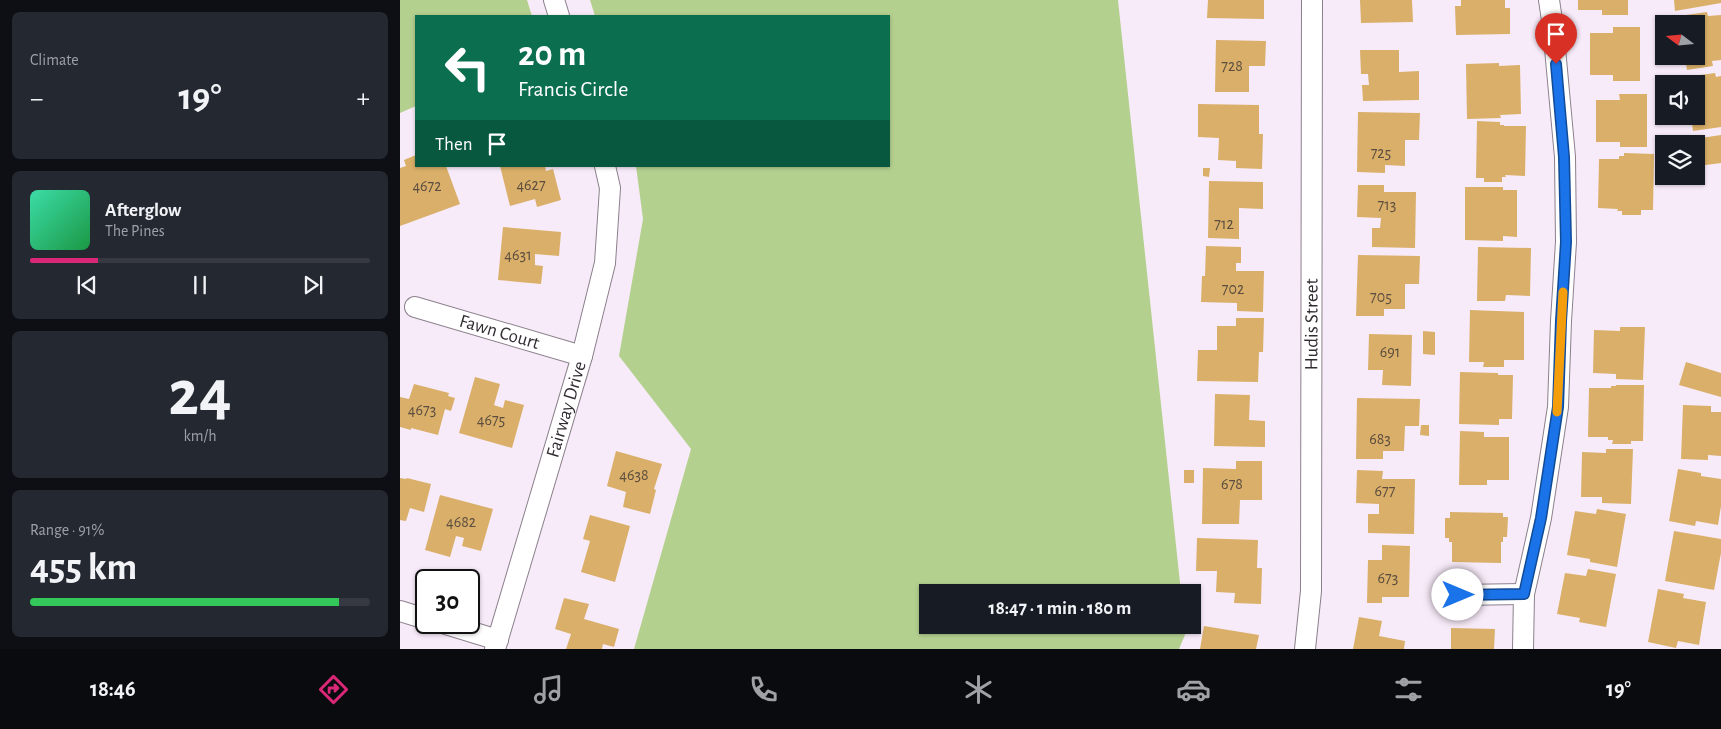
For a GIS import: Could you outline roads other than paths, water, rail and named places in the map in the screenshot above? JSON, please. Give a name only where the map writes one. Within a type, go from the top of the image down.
[{"type":"street","points":[[554,0],[559,15]]},
{"type":"street","name":"Hudis Street","points":[[1305,649],[1311,591],[1312,0]]},
{"type":"street","points":[[1523,649],[1524,594],[1541,518],[1558,407],[1566,242],[1564,157],[1549,0]]},
{"type":"street","name":"Fairway Drive","points":[[497,645],[582,356],[605,263],[610,188],[605,167]]},
{"type":"street","name":"Fawn Court","points":[[415,307],[582,356]]},
{"type":"street","points":[[1458,595],[1524,594]]},
{"type":"street","points":[[400,611],[415,616]]},
{"type":"street","points":[[469,634],[497,645]]}]
